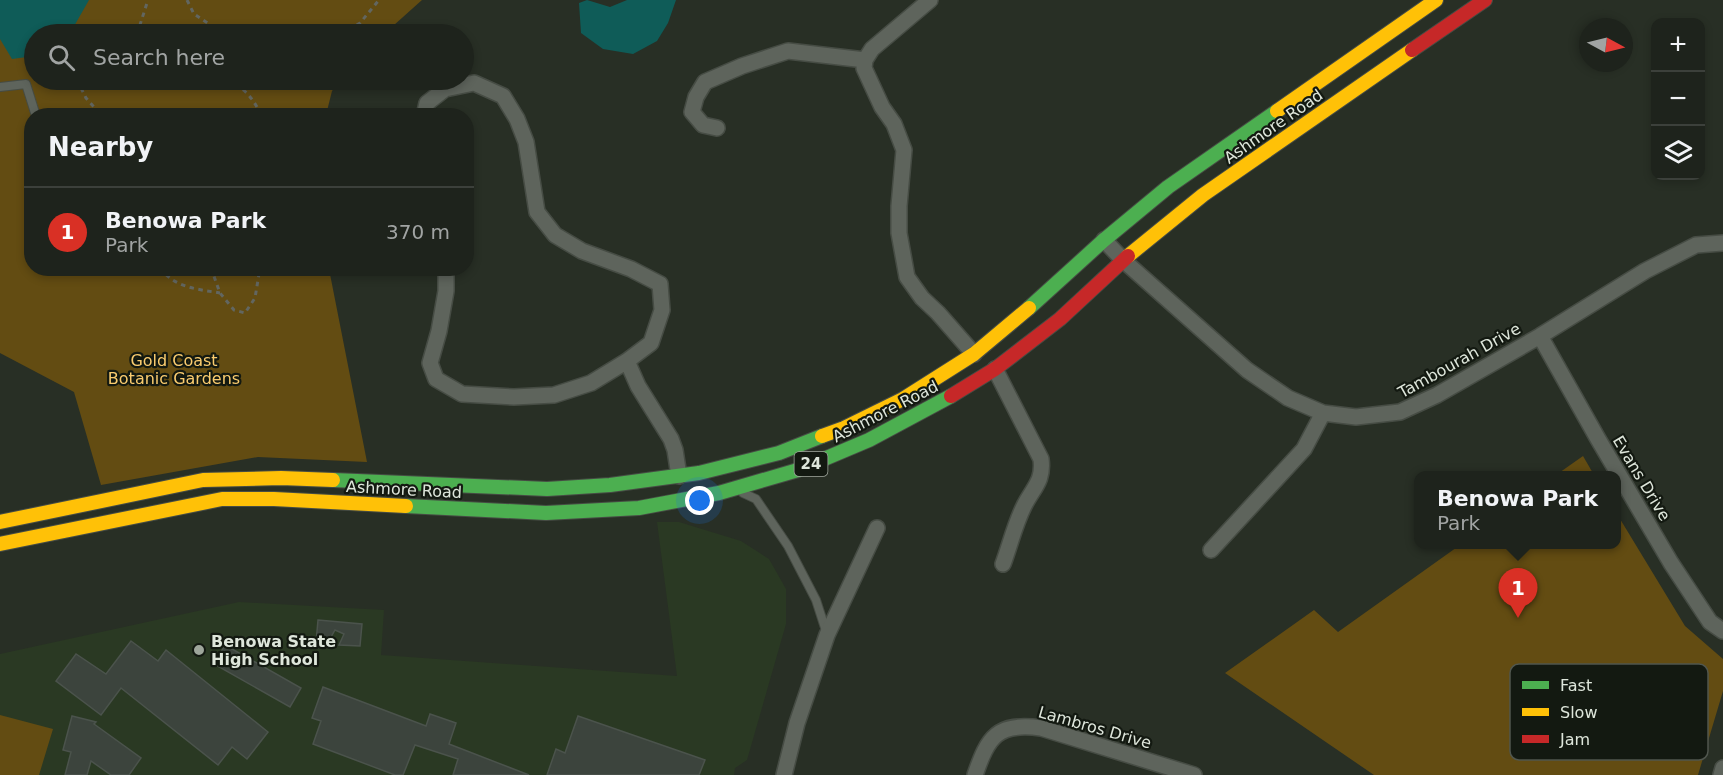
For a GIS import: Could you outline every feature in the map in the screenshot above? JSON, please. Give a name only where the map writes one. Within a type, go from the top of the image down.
[{"type":"main road","name":"Ashmore Road","points":[[0,522],[203,480],[281,478],[547,489],[610,485],[699,473],[779,453],[844,428],[903,399],[974,354],[1037,302],[1104,240],[1188,172],[1437,0]]},
{"type":"main road","name":"Ashmore Road","points":[[0,544],[222,499],[274,499],[546,513],[639,508],[735,489],[798,470],[869,440],[996,369],[1060,319],[1123,260],[1203,195],[1485,0]]},
{"type":"street","points":[[930,0],[872,49],[865,60],[864,68],[882,107],[894,124],[904,150],[898,206],[899,233],[907,277],[922,298],[974,354]]},
{"type":"street","points":[[717,128],[704,125],[692,112],[696,97],[705,82],[723,73],[788,51],[865,60]]},
{"type":"street","points":[[446,276],[446,291],[439,331],[430,363],[436,379],[462,394],[514,397],[554,395],[591,383],[651,343],[662,310],[660,284],[631,269],[582,251],[555,236],[537,212],[526,142],[517,119],[503,96],[474,83]]},
{"type":"street","points":[[426,108],[427,103],[444,90]]},
{"type":"street","name":"Tambourah Drive","points":[[1104,240],[1123,260],[1247,370],[1288,398],[1323,412],[1356,417],[1400,412],[1437,395],[1540,336],[1645,271],[1696,245],[1723,243]]},
{"type":"street","name":"Evans Drive","points":[[1540,336],[1617,471]]},
{"type":"street","points":[[627,361],[638,386],[671,439],[679,476]]},
{"type":"street","points":[[996,369],[1041,459],[1043,471],[1038,484],[1024,506],[1002,564]]},
{"type":"street","points":[[1211,550],[1304,448],[1323,412]]},
{"type":"street","name":"Evans Drive","points":[[1621,478],[1671,563],[1710,621],[1723,631]]},
{"type":"street","points":[[784,775],[797,723],[827,635],[877,528]]},
{"type":"street","name":"Lambros Drive","points":[[975,775],[984,750],[998,733],[1020,725],[1041,728],[1194,775]]},
{"type":"street","points":[[1721,775],[1723,768]]},
{"type":"lane","points":[[0,87],[24,84]]},
{"type":"lane","points":[[28,90],[34,108]]},
{"type":"lane","points":[[735,489],[756,499],[788,546],[816,600],[827,635]]},
{"type":"path","points":[[140,24],[146,0]]},
{"type":"path","points":[[187,0],[194,14],[209,24]]},
{"type":"path","points":[[358,24],[379,0]]},
{"type":"path","points":[[82,90],[95,108]]},
{"type":"path","points":[[243,90],[252,98],[257,108]]},
{"type":"path","points":[[166,276],[187,289],[220,294]]},
{"type":"path","points":[[214,276],[220,294],[234,310],[245,312],[255,298],[259,276]]},
{"type":"shaded area","name":"Benowa State High School","points":[[657,522],[679,522],[741,541],[769,559],[786,589],[786,624],[747,760],[735,768],[734,775],[0,775],[0,654],[239,602],[384,610],[381,655],[677,676]]},
{"type":"green space","name":"Gold Coast Botanic Gardens","points":[[0,0],[422,0],[395,24],[24,24],[24,90],[333,90],[328,108],[24,108],[24,276],[330,276],[367,462],[258,457],[101,485],[74,392],[0,353]]},
{"type":"green space","points":[[1583,456],[1592,471],[1562,471]]},
{"type":"green space","points":[[1621,521],[1685,626],[1723,659],[1723,691],[1708,741],[1708,664],[1510,664],[1510,760],[1702,760],[1698,775],[1374,775],[1225,673],[1314,610],[1338,632],[1454,549],[1621,549]]},
{"type":"green space","points":[[0,715],[53,729],[39,775],[0,775]]},
{"type":"water","points":[[0,0],[89,0],[75,24],[24,24],[24,57],[12,59],[0,39]]},
{"type":"water","points":[[587,0],[610,7],[627,0],[676,0],[668,23],[657,41],[633,54],[603,49],[581,33],[579,3]]},
{"type":"building","points":[[318,620],[362,624],[360,646],[339,645],[344,634],[335,630],[327,644],[316,643]]},
{"type":"building","points":[[131,641],[158,661],[166,650],[268,732],[247,759],[232,747],[218,765],[121,688],[101,715],[56,681],[76,654],[106,674]]},
{"type":"building","points":[[225,645],[301,688],[290,707],[214,664]]},
{"type":"building","points":[[323,687],[426,726],[430,714],[456,723],[449,744],[529,775],[453,775],[458,759],[415,745],[403,775],[395,775],[313,744],[321,721],[312,718]]},
{"type":"building","points":[[72,716],[96,722],[94,724],[141,758],[129,775],[111,775],[91,761],[87,775],[65,775],[71,752],[63,750]]},
{"type":"building","points":[[578,716],[705,760],[699,775],[547,775],[556,749],[565,753]]},
{"type":"traffic: fast","points":[[1029,308],[1104,240],[1168,187],[1277,111]]},
{"type":"traffic: fast","points":[[406,506],[546,513],[639,508],[719,493],[798,470],[869,440],[951,396]]},
{"type":"traffic: fast","points":[[333,480],[547,489],[610,485],[699,473],[779,453],[822,436]]},
{"type":"traffic: slow","points":[[1277,111],[1436,0]]},
{"type":"traffic: slow","points":[[1128,256],[1203,195],[1412,50]]},
{"type":"traffic: slow","points":[[822,436],[844,428],[903,399],[974,354],[1029,308]]},
{"type":"traffic: slow","points":[[0,522],[203,480],[281,478],[333,480]]},
{"type":"traffic: slow","points":[[0,544],[222,499],[274,499],[406,506]]},
{"type":"traffic: jam","points":[[1412,50],[1485,0]]},
{"type":"traffic: jam","points":[[951,396],[995,369],[1060,319],[1128,256]]},
{"type":"place","name":"Benowa Park","points":[[1518,618]]},
{"type":"place","name":"Benowa State High School","points":[[199,650]]}]
